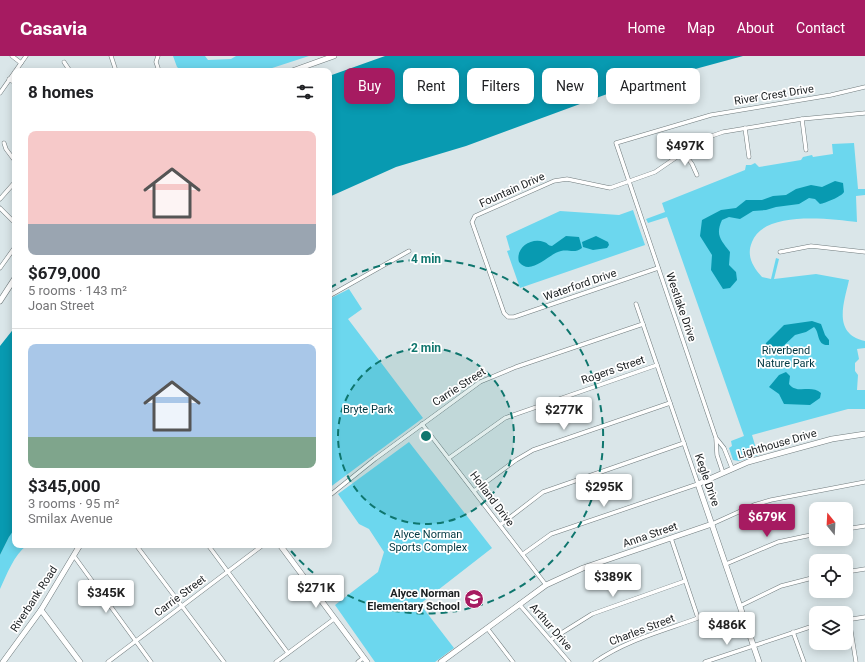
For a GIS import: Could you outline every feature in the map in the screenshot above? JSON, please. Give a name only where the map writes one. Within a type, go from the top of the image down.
[{"type":"street","points":[[12,56],[21,63]]},
{"type":"street","points":[[17,68],[26,56]]},
{"type":"street","points":[[111,56],[115,68]]},
{"type":"street","points":[[158,56],[156,62],[158,68]]},
{"type":"street","points":[[300,68],[334,56]]},
{"type":"street","points":[[64,62],[68,68]]},
{"type":"street","points":[[0,93],[12,76]]},
{"type":"street","name":"River Crest Drive","points":[[616,143],[711,115],[831,95],[865,87]]},
{"type":"street","name":"Fountain Drive","points":[[508,317],[504,313],[472,222],[475,216],[554,181],[567,179],[610,188],[628,182],[655,172],[712,135],[802,119],[865,113]]},
{"type":"street","points":[[802,119],[806,150]]},
{"type":"street","points":[[745,128],[749,157]]},
{"type":"street","points":[[4,143],[6,149],[12,157]]},
{"type":"street","name":"Westlake Drive","points":[[616,143],[716,438],[725,452],[732,468]]},
{"type":"street","points":[[684,153],[692,164],[697,175]]},
{"type":"street","points":[[0,199],[12,185]]},
{"type":"street","points":[[0,208],[12,220]]},
{"type":"street","points":[[780,252],[811,246],[865,252]]},
{"type":"street","points":[[332,294],[409,250]]},
{"type":"street","points":[[0,268],[12,252]]},
{"type":"street","name":"Waterford Drive","points":[[508,317],[514,317],[658,268]]},
{"type":"street","points":[[0,302],[12,283]]},
{"type":"street","name":"Kegle Drive","points":[[636,304],[759,662]]},
{"type":"street","name":"Carrie Street","points":[[332,494],[422,424],[473,387],[495,375],[643,324]]},
{"type":"street","name":"Rogers Street","points":[[449,458],[505,418],[657,365]]},
{"type":"street","points":[[474,491],[533,450],[670,403]]},
{"type":"street","name":"Holland Drive","points":[[422,424],[546,585]]},
{"type":"street","name":"Lighthouse Drive","points":[[698,484],[748,462],[832,439],[865,434]]},
{"type":"street","name":"Westlake Drive","points":[[716,438],[717,455],[723,472]]},
{"type":"street","points":[[500,525],[543,492],[684,443]]},
{"type":"street","points":[[717,455],[725,452]]},
{"type":"street","name":"Anna Street","points":[[441,662],[546,585],[577,571],[712,524],[754,505],[771,500],[865,482]]},
{"type":"street","points":[[523,554],[551,534],[698,484]]},
{"type":"street","points":[[853,528],[865,526]]},
{"type":"street","points":[[726,564],[778,542],[809,535]]},
{"type":"street","points":[[552,640],[592,614],[685,581],[671,538]]},
{"type":"street","name":"Riverbank Road","points":[[4,662],[41,610],[78,548]]},
{"type":"street","points":[[138,548],[181,607],[224,662]]},
{"type":"street","points":[[210,548],[288,652]]},
{"type":"street","name":"Carrie Street","points":[[108,662],[259,548]]},
{"type":"street","points":[[282,548],[365,660],[358,662]]},
{"type":"street","points":[[74,556],[151,662]]},
{"type":"street","points":[[853,571],[865,569]]},
{"type":"street","points":[[740,606],[781,586],[809,579]]},
{"type":"street","name":"Charles Street","points":[[595,662],[611,651],[630,642],[698,618],[685,581]]},
{"type":"street","name":"Arthur Drive","points":[[519,604],[552,640],[569,662]]},
{"type":"street","points":[[41,610],[80,662]]},
{"type":"street","points":[[853,619],[865,617]]},
{"type":"street","points":[[276,662],[334,619]]},
{"type":"street","points":[[705,662],[809,627]]},
{"type":"street","points":[[487,628],[512,662]]},
{"type":"street","points":[[793,632],[804,662]]},
{"type":"street","points":[[853,646],[856,662]]},
{"type":"green space","points":[[173,56],[205,56],[208,60],[231,59],[236,56],[309,56],[272,68],[177,67]]},
{"type":"green space","name":"Riverbend Nature Park","points":[[854,143],[858,189],[865,189],[865,195],[856,196],[857,222],[831,219],[799,219],[783,221],[770,225],[759,232],[752,242],[750,247],[750,257],[753,265],[762,277],[771,279],[776,258],[779,259],[774,279],[816,274],[849,280],[843,308],[844,325],[848,332],[865,341],[865,348],[857,349],[859,359],[855,363],[855,371],[858,375],[857,390],[865,390],[865,409],[848,409],[752,435],[758,455],[739,461],[733,460],[729,448],[732,446],[731,441],[744,436],[667,217],[648,223],[646,219],[665,212],[662,203],[745,170],[746,165],[755,163],[759,167],[801,160],[803,157],[812,155],[813,157],[833,154],[832,144]]},
{"type":"green space","points":[[633,210],[645,245],[520,288],[507,251],[510,250],[506,236],[560,211],[619,215]]},
{"type":"green space","name":"Bryte Park","points":[[349,289],[362,309],[348,319],[423,418],[332,486],[332,298]]},
{"type":"green space","name":"Alyce Norman Sports Complex","points":[[409,442],[492,548],[420,604],[454,648],[435,662],[375,662],[335,605],[378,572],[384,552],[369,529],[359,524],[338,494]]},
{"type":"green space","points":[[12,531],[12,548],[23,548],[8,571],[0,589],[0,555]]},
{"type":"shaded area","points":[[385,56],[743,56],[699,68],[606,68],[606,94],[598,97],[598,68],[542,68],[542,104],[580,104],[466,146],[396,167],[332,196],[332,75],[344,71],[344,104],[395,104],[395,68],[351,68]]},
{"type":"shaded area","points":[[835,181],[843,183],[844,192],[836,198],[820,204],[815,199],[809,198],[799,204],[753,211],[740,219],[729,217],[722,220],[719,234],[730,252],[729,265],[736,272],[737,280],[730,288],[723,289],[711,270],[712,255],[700,236],[702,220],[721,210],[736,208],[746,200],[762,200],[773,196],[786,195],[796,189],[811,185],[822,187]]},
{"type":"shaded area","points":[[566,236],[579,237],[582,248],[576,251],[561,251],[534,266],[524,266],[519,262],[519,252],[529,242],[545,242],[552,246]]},
{"type":"shaded area","points":[[596,236],[608,242],[609,245],[607,248],[593,250],[583,247],[582,242]]},
{"type":"shaded area","points":[[812,321],[821,324],[825,335],[829,340],[829,345],[825,345],[820,341],[814,327],[806,332],[795,335],[776,353],[769,353],[765,349],[766,343],[784,325]]},
{"type":"shaded area","points":[[12,331],[12,532],[0,555],[0,346]]},
{"type":"shaded area","points":[[786,372],[790,376],[789,384],[792,387],[796,389],[817,390],[821,393],[820,398],[810,405],[784,404],[779,394],[769,387],[779,375]]},
{"type":"place","name":"Alyce Norman Elementary School","points":[[474,599]]}]
